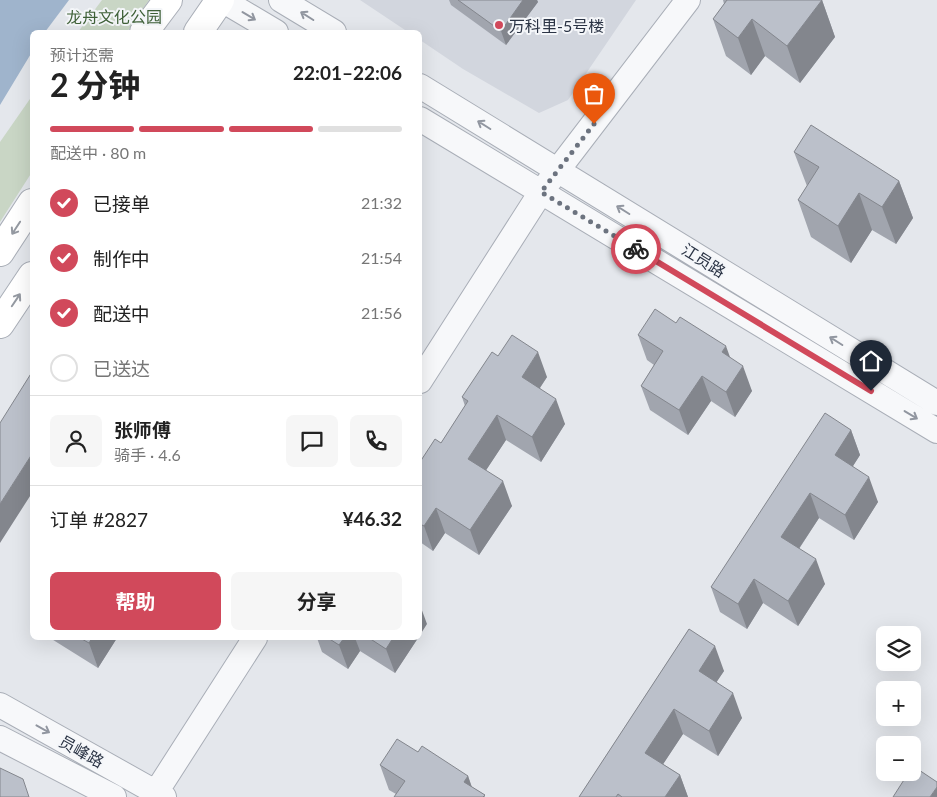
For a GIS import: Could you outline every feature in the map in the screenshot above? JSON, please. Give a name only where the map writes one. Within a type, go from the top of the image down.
[{"type":"main road","points":[[146,30],[168,0]]},
{"type":"main road","points":[[199,30],[221,0]]},
{"type":"main road","points":[[0,252],[30,206]]},
{"type":"main road","points":[[0,324],[30,279]]},
{"type":"street","points":[[221,0],[273,30]]},
{"type":"street","points":[[281,0],[331,30]]},
{"type":"street","points":[[422,378],[541,192],[559,171],[688,0]]},
{"type":"street","name":"江员路","points":[[422,87],[937,403]]},
{"type":"street","name":"江员路","points":[[422,120],[937,431]]},
{"type":"street","points":[[157,796],[254,640]]},
{"type":"street","name":"员峰路","points":[[0,706],[157,796]]},
{"type":"street","name":"员峰路","points":[[0,738],[114,797]]},
{"type":"shaded area","points":[[360,0],[636,0],[568,100],[539,113],[463,69],[422,41],[422,30],[405,30]]},
{"type":"green space","name":"龙舟文化公园","points":[[102,0],[149,0],[128,30],[80,30]]},
{"type":"green space","points":[[30,99],[30,175],[0,222],[0,142]]},
{"type":"water","points":[[0,0],[69,0],[46,30],[30,30],[30,55],[0,105]]},
{"type":"building","points":[[458,0],[523,0],[501,31]]},
{"type":"building","points":[[727,0],[822,0],[787,46],[752,19],[738,38],[713,19]]},
{"type":"building","points":[[811,125],[899,181],[882,207],[859,193],[838,226],[798,200],[819,167],[794,152]]},
{"type":"building","points":[[655,309],[676,323],[680,317],[726,346],[722,352],[743,366],[726,392],[702,376],[679,410],[641,386],[663,351],[638,335]]},
{"type":"building","points":[[512,335],[538,352],[522,377],[556,399],[532,437],[497,415],[468,459],[503,481],[470,530],[436,508],[424,526],[422,525],[422,459],[435,439],[441,443],[468,401],[462,397],[492,352],[498,356]]},
{"type":"building","points":[[30,375],[30,457],[0,504],[0,423]]},
{"type":"building","points":[[825,413],[851,430],[835,455],[869,477],[845,515],[810,493],[781,537],[816,559],[788,601],[754,579],[738,604],[711,587]]},
{"type":"building","points":[[689,629],[715,646],[699,671],[733,693],[709,731],[674,709],[645,753],[680,775],[665,797],[622,797],[618,794],[616,797],[579,797]]},
{"type":"building","points":[[331,640],[343,640],[339,645]]},
{"type":"building","points":[[372,640],[392,640],[386,649]]},
{"type":"building","points":[[397,739],[418,752],[422,746],[468,776],[464,782],[485,795],[483,797],[394,797],[405,781],[380,765]]},
{"type":"building","points":[[0,768],[23,779],[29,797],[0,797]]},
{"type":"building","points":[[921,771],[937,782],[937,787],[930,797],[893,797],[903,781],[921,781]]},
{"type":"way so far","points":[[594,124],[541,192],[636,249]]},
{"type":"place","name":"万科里-5号楼","points":[[499,25]]},
{"type":"route","points":[[636,249],[871,391]]}]
